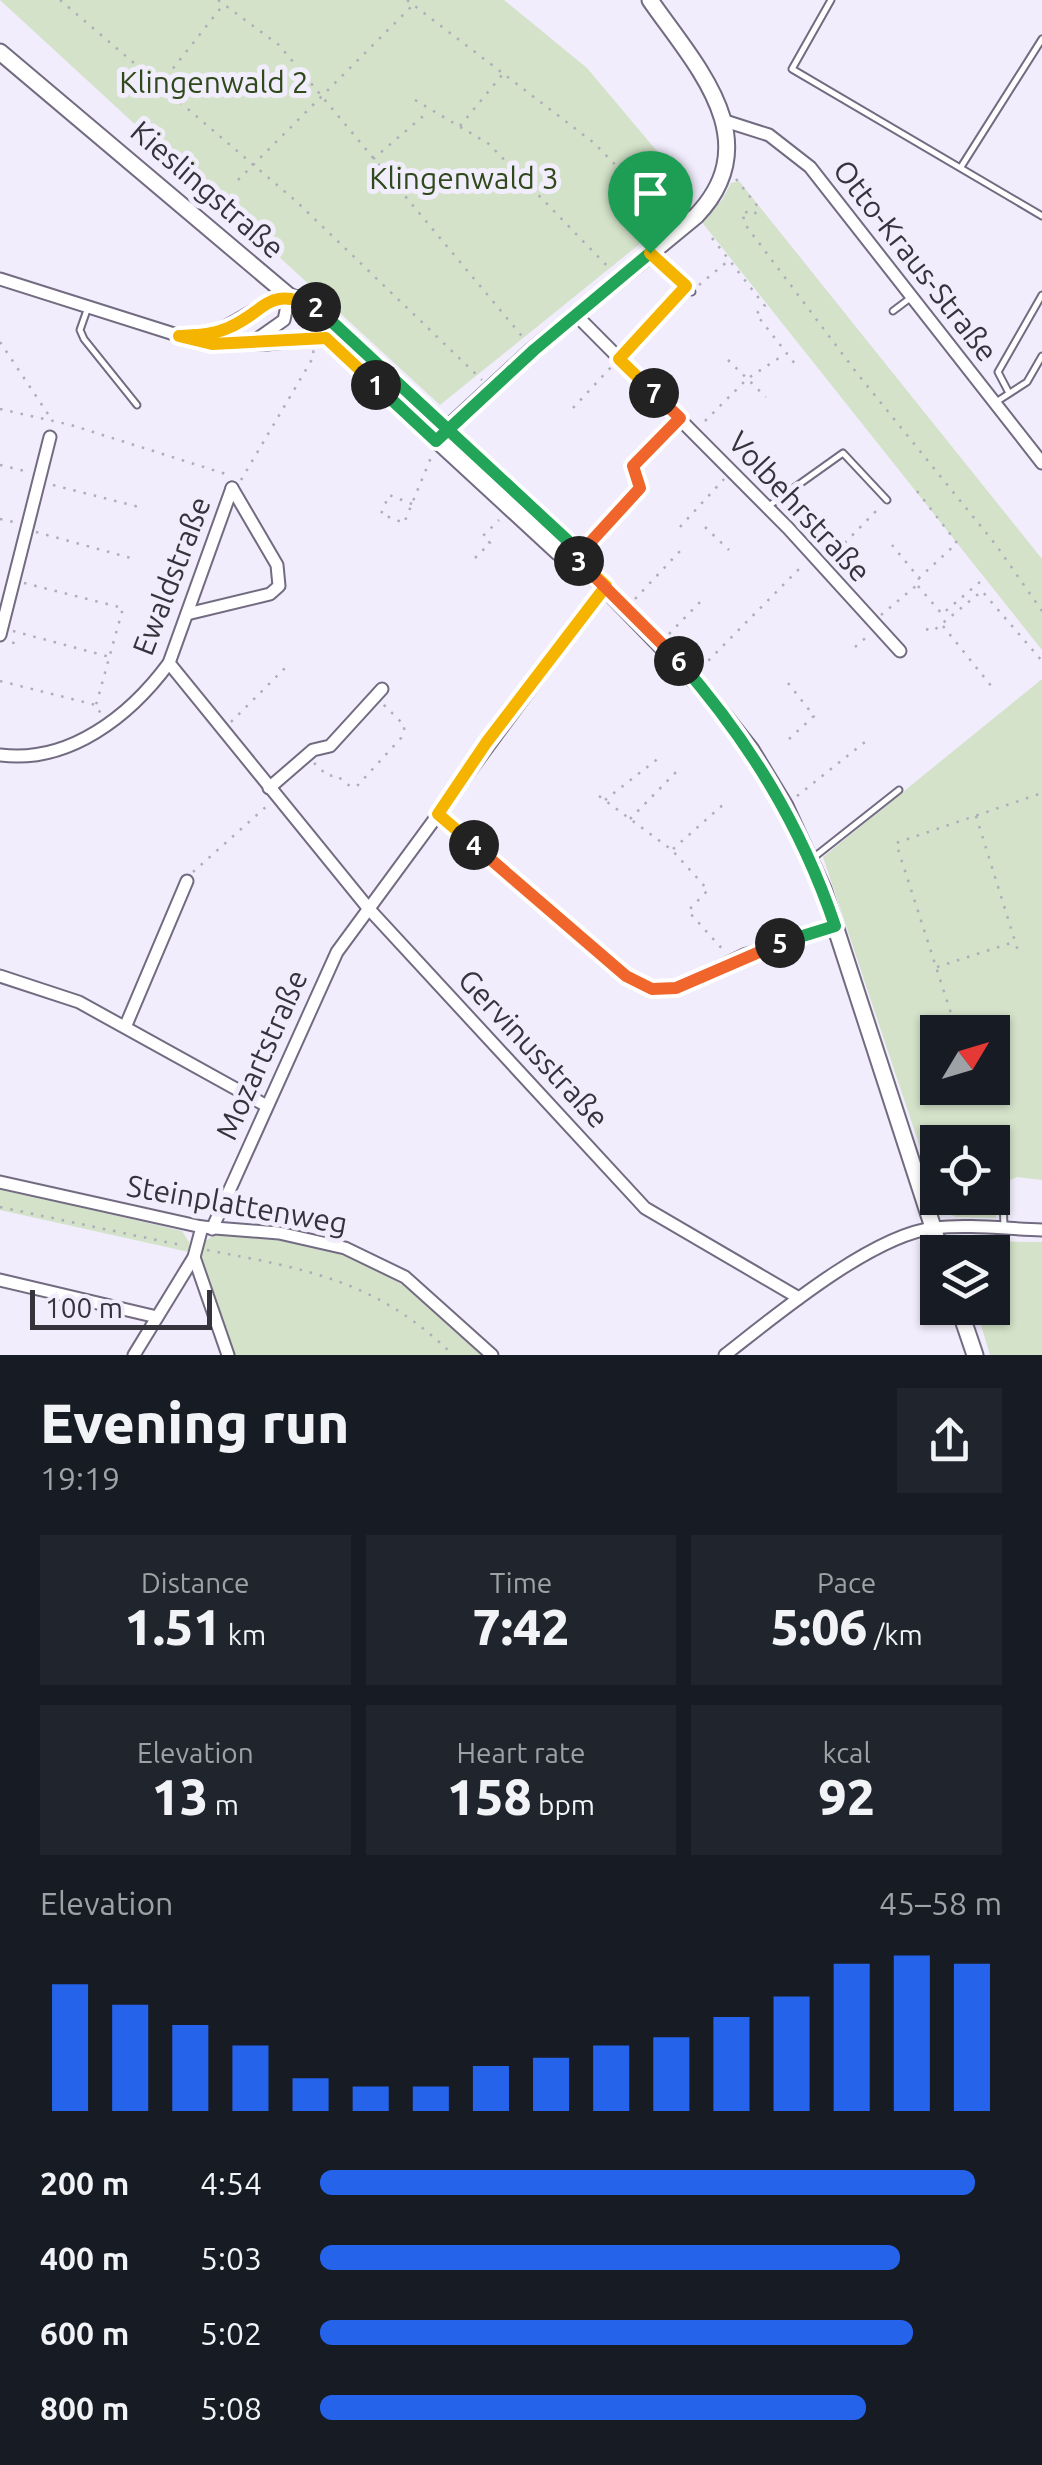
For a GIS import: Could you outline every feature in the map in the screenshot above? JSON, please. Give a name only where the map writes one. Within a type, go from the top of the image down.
[{"type":"street","points":[[442,438],[490,388],[704,208],[724,168],[725,121],[712,90],[650,0]]},
{"type":"street","name":"Kieslingstraße","points":[[0,52],[289,296],[318,338],[442,438]]},
{"type":"street","name":"Otto-Kraus-Straße","points":[[725,121],[769,135],[810,167],[994,404],[1040,457]]},
{"type":"street","points":[[0,279],[212,344],[318,338]]},
{"type":"street","points":[[253,342],[284,320],[289,296]]},
{"type":"street","points":[[179,336],[218,332],[241,322],[268,299],[289,296],[315,306],[510,508],[558,552],[576,558]]},
{"type":"street","name":"Volbehrstraße","points":[[575,314],[732,470],[900,651]]},
{"type":"street","points":[[1,632],[50,438]]},
{"type":"street","points":[[442,438],[568,541],[576,558],[662,642],[730,722],[785,806],[811,860],[835,926],[935,1235]]},
{"type":"street","name":"Ewaldstraße","points":[[0,755],[62,749],[104,727],[148,690],[169,664],[232,488],[277,565],[279,586],[270,594],[187,614]]},
{"type":"street","name":"Mozartstraße","points":[[134,1355],[195,1252],[322,980],[486,743],[606,586]]},
{"type":"street","name":"Gervinusstraße","points":[[169,664],[369,908],[645,1208],[798,1298]]},
{"type":"street","points":[[273,793],[306,756],[330,746],[379,693]]},
{"type":"street","points":[[438,814],[640,985],[676,988],[732,960],[835,926]]},
{"type":"street","points":[[126,1025],[187,881]]},
{"type":"street","points":[[0,976],[78,1002],[126,1025],[265,1105]]},
{"type":"street","name":"Steinplattenweg","points":[[0,1182],[207,1228],[317,1240],[374,1259],[432,1300],[492,1355]]},
{"type":"street","points":[[725,1355],[798,1298],[874,1251],[933,1228],[1042,1230]]},
{"type":"street","points":[[195,1252],[228,1355]]},
{"type":"street","points":[[0,1280],[157,1317]]},
{"type":"street","points":[[964,1325],[974,1355]]},
{"type":"lane","points":[[831,0],[792,69],[1042,216]]},
{"type":"lane","points":[[961,167],[1042,38]]},
{"type":"lane","points":[[654,250],[692,292]]},
{"type":"lane","points":[[1009,393],[999,368],[1042,294]]},
{"type":"lane","points":[[893,311],[911,297]]},
{"type":"lane","points":[[88,307],[80,330],[84,339],[137,405]]},
{"type":"lane","points":[[994,404],[1026,382],[1042,356]]},
{"type":"lane","points":[[576,558],[640,488],[633,466],[680,418]]},
{"type":"lane","points":[[767,507],[842,453],[886,500]]},
{"type":"lane","points":[[811,860],[900,790]]},
{"type":"lane","points":[[1004,1215],[1004,1229]]},
{"type":"path","points":[[60,0],[298,202],[490,388]]},
{"type":"path","points":[[218,0],[280,45],[320,99],[534,350]]},
{"type":"path","points":[[160,86],[231,0]]},
{"type":"path","points":[[407,0],[594,143],[657,208],[654,250]]},
{"type":"path","points":[[238,180],[413,4]]},
{"type":"path","points":[[459,127],[503,74]]},
{"type":"path","points":[[415,100],[490,144],[618,278]]},
{"type":"path","points":[[372,160],[430,111]]},
{"type":"path","points":[[724,168],[759,208],[754,215],[742,210],[744,223],[867,386],[996,545],[1042,611]]},
{"type":"path","points":[[712,238],[765,306],[756,314],[800,369]]},
{"type":"path","points":[[692,292],[729,260]]},
{"type":"path","points":[[573,408],[686,286]]},
{"type":"path","points":[[0,409],[70,424],[244,480],[314,356],[318,338]]},
{"type":"path","points":[[0,342],[53,421]]},
{"type":"path","points":[[705,421],[747,378],[786,353]]},
{"type":"path","points":[[728,360],[766,397]]},
{"type":"path","points":[[68,433],[70,424]]},
{"type":"path","points":[[412,504],[390,495],[382,514],[404,524],[442,438]]},
{"type":"path","points":[[0,465],[55,485],[143,508]]},
{"type":"path","points":[[680,527],[732,470]]},
{"type":"path","points":[[55,485],[57,477]]},
{"type":"path","points":[[872,623],[917,585],[919,578],[957,543],[917,492]]},
{"type":"path","points":[[822,566],[886,500]]},
{"type":"path","points":[[475,558],[490,542],[483,536],[510,508]]},
{"type":"path","points":[[0,518],[42,537],[131,558]]},
{"type":"path","points":[[705,527],[729,550]]},
{"type":"path","points":[[892,545],[919,578]]},
{"type":"path","points":[[628,608],[681,550]]},
{"type":"path","points":[[706,663],[812,555]]},
{"type":"path","points":[[29,584],[32,574]]},
{"type":"path","points":[[13,580],[123,608],[96,705],[104,727]]},
{"type":"path","points":[[917,585],[942,614],[980,582]]},
{"type":"path","points":[[926,630],[933,631],[942,625],[982,591],[1042,661]]},
{"type":"path","points":[[662,642],[703,599]]},
{"type":"path","points":[[942,625],[992,687]]},
{"type":"path","points":[[1,632],[16,632],[110,657]]},
{"type":"path","points":[[13,644],[16,632]]},
{"type":"path","points":[[854,646],[867,637]]},
{"type":"path","points":[[718,640],[725,644]]},
{"type":"path","points":[[222,730],[289,664]]},
{"type":"path","points":[[6,674],[2,682],[96,705]]},
{"type":"path","points":[[788,683],[814,716],[788,739]]},
{"type":"path","points":[[306,756],[328,776],[336,776],[351,787],[358,785],[401,738],[405,726],[379,693]]},
{"type":"path","points":[[785,806],[870,738]]},
{"type":"path","points":[[605,801],[660,756]]},
{"type":"path","points":[[630,819],[680,768]]},
{"type":"path","points":[[187,881],[273,793]]},
{"type":"path","points":[[952,1015],[896,843],[1042,794]]},
{"type":"path","points":[[599,796],[672,850],[708,890],[688,911],[732,960]]},
{"type":"path","points":[[672,850],[726,802]]},
{"type":"path","points":[[976,814],[1019,954]]},
{"type":"path","points":[[936,967],[1014,942]]},
{"type":"path","points":[[0,1207],[195,1252],[338,1278],[382,1298],[420,1322],[452,1355]]},
{"type":"green space","name":"Klingenwald 3","points":[[0,0],[504,0],[587,68],[693,194],[688,205],[440,405]]},
{"type":"green space","points":[[739,181],[1042,559],[1042,650],[701,221],[722,200],[731,183]]},
{"type":"green space","points":[[1042,679],[1042,1180],[1017,1177],[1010,1180],[1010,1125],[920,1125],[920,1147],[823,857]]},
{"type":"green space","points":[[0,1188],[182,1231],[189,1242],[189,1252],[0,1210]]},
{"type":"green space","points":[[952,1215],[996,1215],[996,1218]]},
{"type":"green space","points":[[216,1234],[303,1243],[365,1263],[421,1299],[486,1355],[234,1355],[200,1256],[204,1242]]},
{"type":"green space","points":[[1010,1242],[1042,1242],[1042,1355],[990,1355],[981,1325],[1010,1325]]},
{"type":"route","points":[[650,253],[490,388],[447,429],[436,441],[326,338],[212,344],[179,336],[231,327],[268,299],[289,296],[315,306],[447,429],[568,541],[576,558],[606,586],[486,743],[438,814],[626,976],[640,985],[664,990],[744,955],[835,926],[798,833],[751,750],[674,656],[628,608],[606,586],[576,558],[640,488],[633,466],[680,418],[619,359],[686,286],[650,253]]},
{"type":"park label","name":"Klingenwald 2","points":[[214,83]]}]
